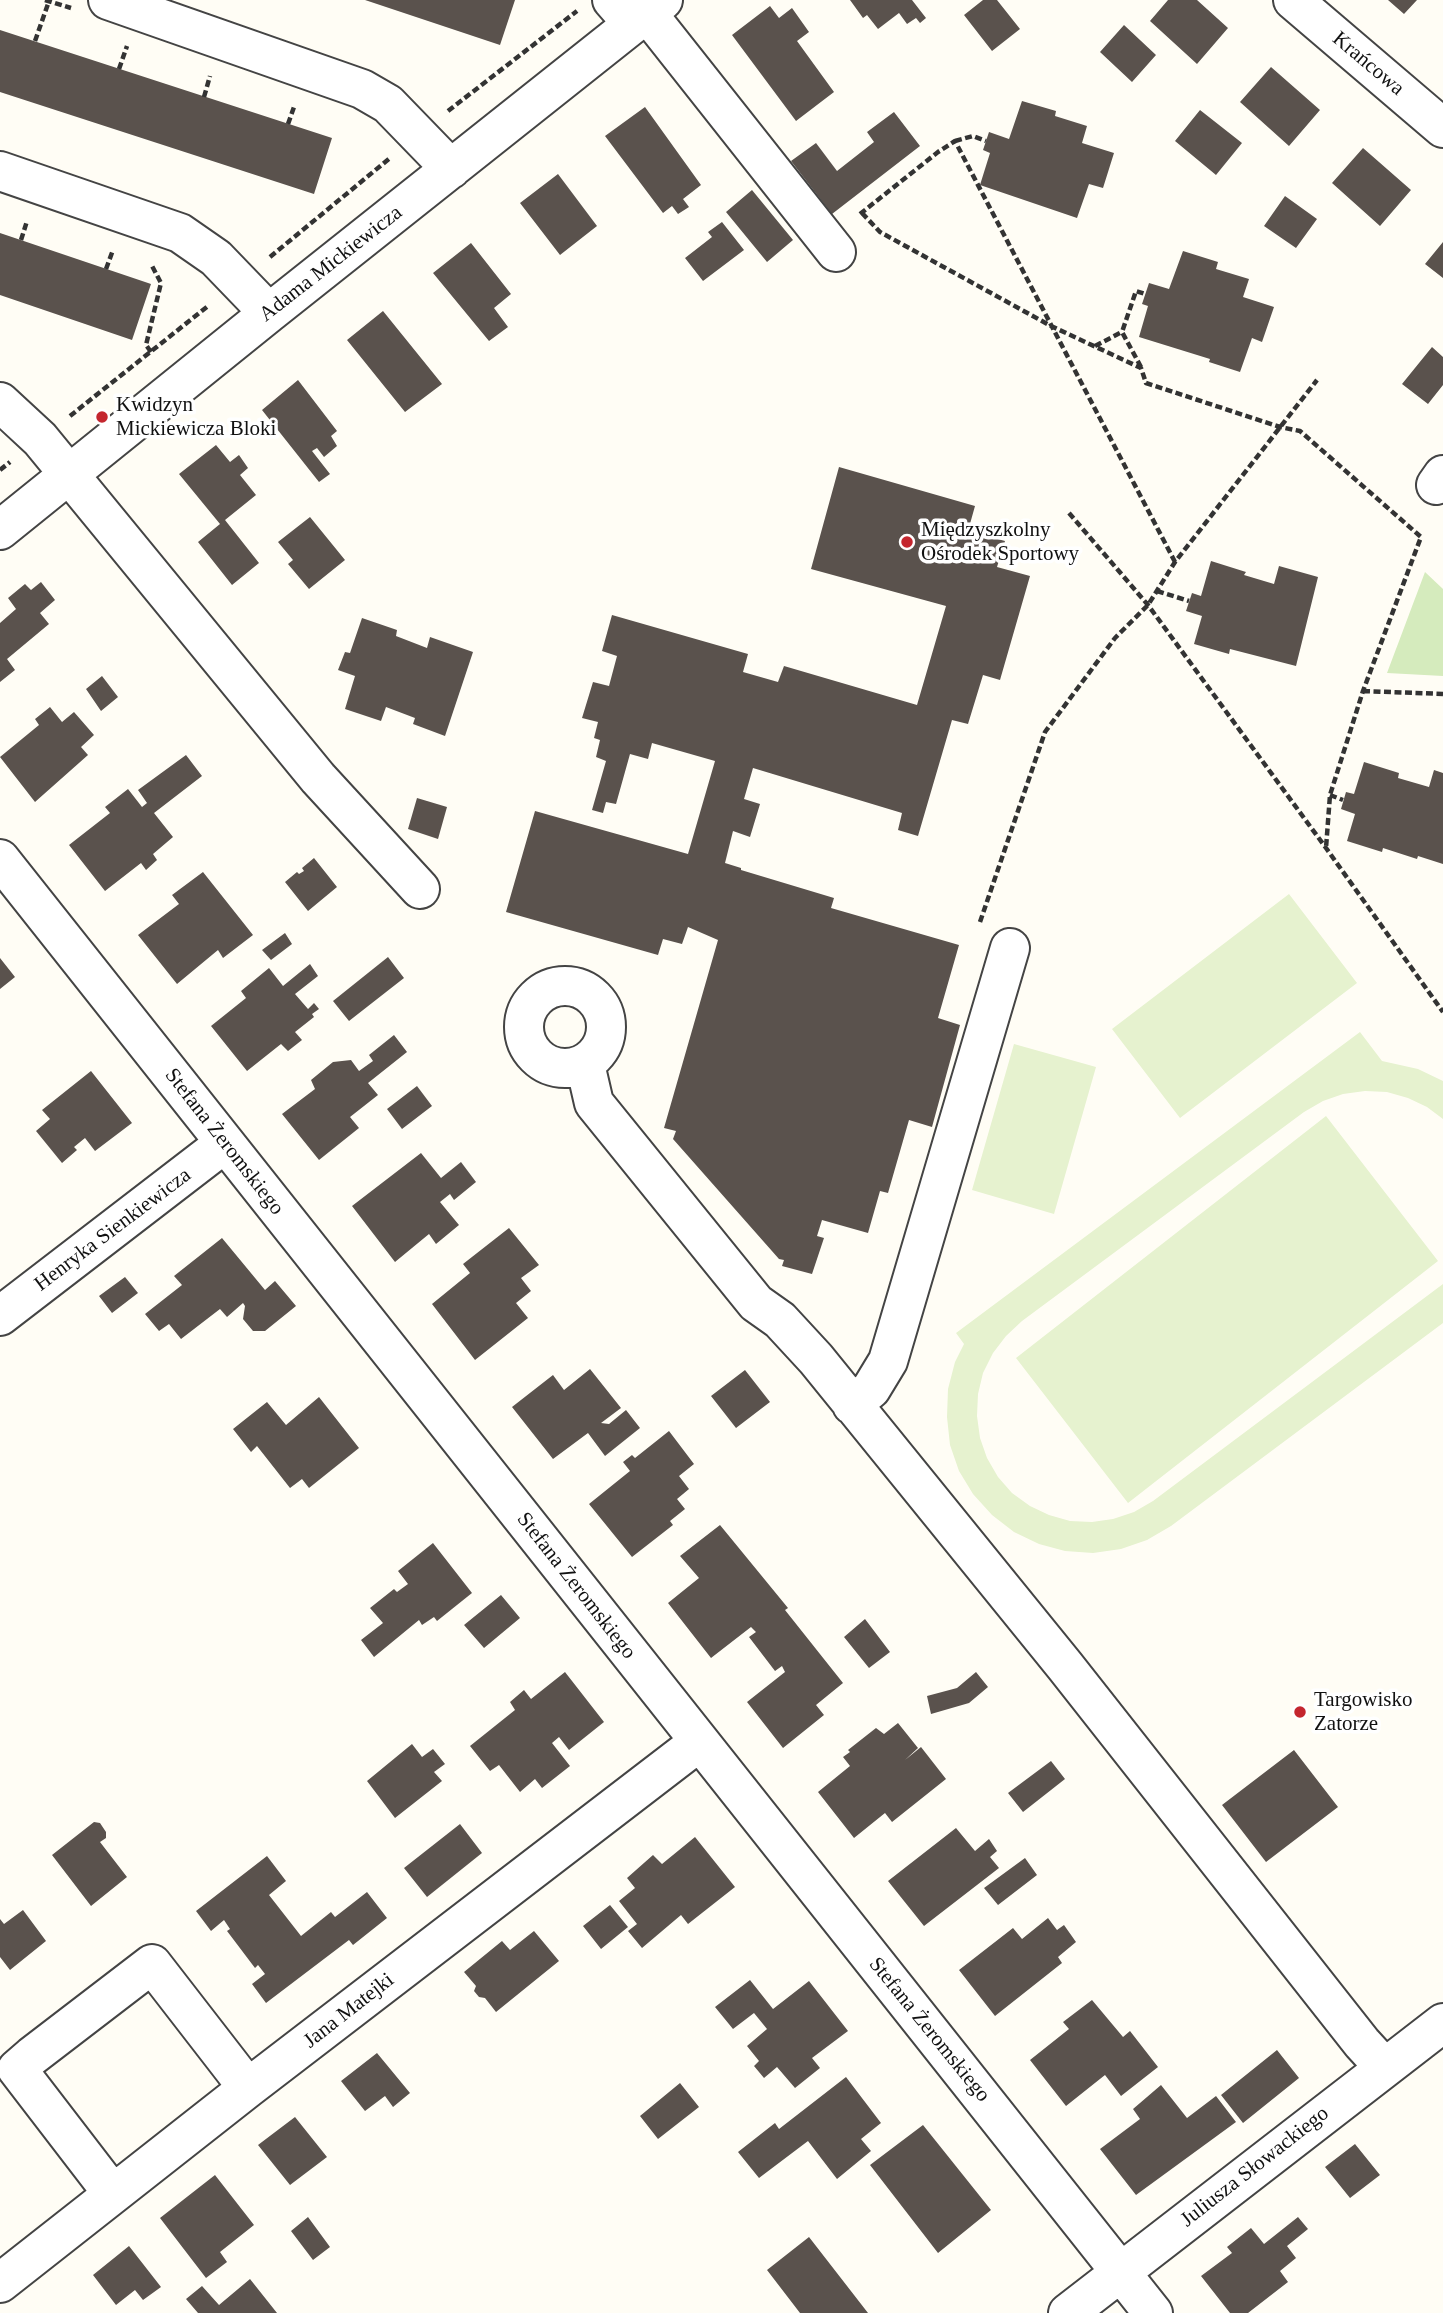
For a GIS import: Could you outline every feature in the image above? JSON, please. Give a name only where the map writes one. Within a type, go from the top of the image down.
[{"type":"street","points":[[108,0],[362,89],[388,104],[451,169]]},
{"type":"street","name":"Krańcowa","points":[[1293,0],[1443,128]]},
{"type":"street","points":[[627,9],[831,246]]},
{"type":"street","name":"Adama Mickiewicza","points":[[0,530],[451,169],[627,9]]},
{"type":"street","points":[[0,171],[180,233],[202,247],[269,313]]},
{"type":"street","points":[[0,402],[40,439],[317,778],[420,889]]},
{"type":"street","name":"Stefana Żeromskiego","points":[[0,859],[1153,2313]]},
{"type":"street","points":[[852,1405],[871,1389],[888,1361],[1010,948]]},
{"type":"street","points":[[585,1064],[594,1102],[602,1113],[756,1303],[780,1320],[852,1405],[1056,1655],[1362,2043],[1384,2067]]},
{"type":"street","name":"Henryka Sienkiewicza","points":[[0,1316],[225,1143]]},
{"type":"street","name":"Jana Matejki","points":[[0,2283],[248,2088],[699,1742]]},
{"type":"street","points":[[113,2194],[17,2069],[32,2056],[152,1964],[248,2088]]},
{"type":"street","name":"Juliusza Słowackiego","points":[[1068,2313],[1443,2023]]},
{"type":"path","points":[[35,41],[49,1]]},
{"type":"path","points":[[0,470],[239,282],[417,135],[627,9]]},
{"type":"path","points":[[831,246],[862,213],[938,152],[973,136],[986,141]]},
{"type":"path","points":[[956,142],[1175,562]]},
{"type":"path","points":[[862,213],[880,232],[1051,326],[1141,368]]},
{"type":"path","points":[[145,253],[161,283],[146,345],[150,352]]},
{"type":"path","points":[[1095,346],[1122,332],[1136,291],[1145,294]]},
{"type":"path","points":[[1122,332],[1146,383],[1280,427],[1300,431],[1421,537],[1363,691],[1330,795],[1326,848]]},
{"type":"path","points":[[1010,948],[980,922],[1045,732],[1115,638],[1148,605],[1175,562],[1317,380]]},
{"type":"path","points":[[1069,513],[1148,605],[1443,1012]]},
{"type":"path","points":[[1157,591],[1189,601]]},
{"type":"path","points":[[1363,691],[1443,694]]},
{"type":"path","points":[[1330,795],[1343,800]]},
{"type":"green space","points":[[1425,572],[1443,589],[1443,676],[1387,673]]},
{"type":"green space","points":[[1289,894],[1357,983],[1180,1118],[1112,1029]]},
{"type":"green space","points":[[1360,1032],[1382,1061],[1418,1069],[1443,1081],[1443,1119],[1427,1107],[1387,1092],[1343,1094],[1304,1112],[1022,1321],[1006,1336],[983,1373],[978,1394],[980,1438],[998,1477],[1012,1493],[1030,1506],[1070,1521],[1113,1519],[1134,1512],[1153,1501],[1443,1284],[1443,1323],[1171,1526],[1147,1540],[1121,1549],[1093,1553],[1065,1551],[1039,1544],[1014,1532],[992,1515],[973,1494],[959,1471],[950,1445],[948,1389],[955,1362],[964,1344],[956,1333]]},
{"type":"green space","points":[[1014,1044],[1096,1067],[1054,1214],[972,1190]]},
{"type":"green space","points":[[1326,1116],[1438,1261],[1128,1503],[1016,1358]]},
{"type":"building","points":[[365,0],[515,0],[500,45]]},
{"type":"building","points":[[850,0],[912,0],[926,18],[920,23],[916,18],[907,24],[899,13],[878,29],[867,15],[863,18]]},
{"type":"building","points":[[983,0],[997,0],[1020,29],[992,51],[964,15]]},
{"type":"building","points":[[1168,0],[1197,0],[1228,28],[1197,64],[1150,21]]},
{"type":"building","points":[[1388,0],[1417,0],[1404,14]]},
{"type":"building","points":[[770,6],[779,18],[792,8],[809,32],[797,41],[834,92],[796,121],[732,35]]},
{"type":"building","points":[[1124,25],[1156,55],[1132,82],[1100,52]]},
{"type":"building","points":[[0,30],[332,138],[314,194],[0,92]]},
{"type":"building","points":[[1271,67],[1320,110],[1289,146],[1240,102]]},
{"type":"building","points":[[1022,101],[1056,111],[1055,116],[1087,126],[1082,143],[1114,153],[1103,188],[1089,184],[1077,218],[980,185],[990,153],[983,150],[989,132],[1009,139]]},
{"type":"building","points":[[645,107],[701,185],[683,199],[689,207],[678,214],[672,206],[663,213],[605,136]]},
{"type":"building","points":[[1200,110],[1242,143],[1216,175],[1175,141]]},
{"type":"building","points":[[894,112],[920,146],[832,214],[791,161],[816,143],[837,171],[874,142],[867,132]]},
{"type":"building","points":[[1363,148],[1411,190],[1380,226],[1332,183]]},
{"type":"building","points":[[558,174],[597,226],[560,255],[520,203]]},
{"type":"building","points":[[752,190],[793,240],[767,262],[726,212]]},
{"type":"building","points":[[1285,196],[1317,219],[1296,248],[1264,226]]},
{"type":"building","points":[[722,222],[744,250],[703,281],[685,258],[712,237],[708,232]]},
{"type":"building","points":[[0,233],[151,284],[132,340],[0,295]]},
{"type":"building","points":[[1443,242],[1443,278],[1425,264]]},
{"type":"building","points":[[471,243],[511,294],[494,308],[508,327],[489,341],[433,273]]},
{"type":"building","points":[[1183,251],[1218,262],[1216,269],[1249,279],[1243,297],[1274,307],[1262,342],[1252,338],[1240,372],[1209,362],[1210,359],[1139,337],[1148,306],[1142,304],[1149,283],[1169,289]]},
{"type":"building","points":[[383,311],[442,384],[405,412],[347,340]]},
{"type":"building","points":[[1432,347],[1443,357],[1443,385],[1428,404],[1402,384]]},
{"type":"building","points":[[298,380],[337,431],[331,436],[337,446],[324,457],[317,448],[312,451],[330,474],[319,482],[262,410]]},
{"type":"building","points":[[216,445],[230,462],[239,455],[248,468],[240,475],[256,495],[225,520],[259,563],[232,585],[198,542],[220,524],[179,474]]},
{"type":"building","points":[[839,467],[975,506],[968,531],[1005,541],[997,567],[1030,576],[1000,680],[983,675],[968,724],[952,720],[918,836],[898,830],[902,813],[753,768],[744,799],[760,804],[750,837],[733,831],[725,863],[834,898],[831,908],[959,945],[938,1018],[960,1025],[932,1127],[909,1120],[888,1193],[880,1191],[868,1233],[822,1220],[817,1236],[824,1238],[812,1274],[782,1266],[784,1260],[779,1259],[673,1139],[676,1131],[664,1128],[718,940],[688,927],[682,944],[663,939],[658,955],[506,912],[535,811],[688,854],[715,761],[652,743],[648,759],[630,754],[616,804],[606,802],[603,813],[592,810],[606,761],[596,757],[600,740],[594,738],[598,722],[582,718],[593,682],[609,686],[617,656],[602,651],[612,615],[748,654],[743,672],[778,682],[784,666],[917,705],[946,606],[811,569]]},
{"type":"building","points":[[310,517],[345,560],[309,589],[288,564],[293,560],[278,542]]},
{"type":"building","points":[[1211,561],[1274,584],[1279,566],[1318,577],[1296,666],[1230,649],[1229,654],[1194,644],[1202,616],[1186,611],[1192,593],[1201,596]]},
{"type":"building","points":[[41,582],[55,600],[40,613],[49,624],[7,659],[15,670],[0,682],[0,623],[16,609],[8,598],[25,584],[31,590]]},
{"type":"building","points":[[362,618],[397,630],[396,636],[427,648],[430,637],[473,652],[445,736],[413,724],[415,718],[386,707],[381,721],[345,709],[355,676],[338,670],[345,652],[350,653]]},
{"type":"building","points":[[102,676],[118,697],[101,711],[86,689]]},
{"type":"building","points":[[50,707],[62,722],[74,712],[94,735],[81,747],[88,755],[35,802],[0,757],[39,725],[35,719]]},
{"type":"building","points":[[186,755],[202,776],[154,813],[173,837],[153,854],[157,860],[146,870],[141,863],[105,891],[69,845],[110,813],[105,807],[128,789],[142,807],[147,803],[138,790]]},
{"type":"building","points":[[1364,762],[1399,773],[1398,778],[1429,787],[1434,770],[1443,773],[1443,864],[1383,848],[1382,852],[1347,841],[1355,814],[1341,809],[1346,792],[1354,794]]},
{"type":"building","points":[[417,798],[447,807],[438,839],[408,829]]},
{"type":"building","points":[[314,858],[337,887],[308,911],[285,882],[297,872],[299,874],[304,871],[302,868]]},
{"type":"building","points":[[203,872],[253,935],[223,958],[218,950],[177,984],[138,935],[179,904],[172,895]]},
{"type":"building","points":[[285,933],[292,944],[271,960],[262,950]]},
{"type":"building","points":[[388,957],[404,978],[349,1021],[333,1001]]},
{"type":"building","points":[[0,958],[15,977],[0,989]]},
{"type":"building","points":[[310,964],[318,976],[295,994],[308,1009],[314,1003],[319,1009],[312,1014],[314,1017],[295,1032],[302,1040],[288,1051],[281,1044],[247,1071],[211,1026],[246,998],[241,991],[269,968],[283,986]]},
{"type":"building","points":[[394,1035],[407,1052],[368,1083],[378,1095],[350,1117],[359,1128],[319,1160],[282,1114],[315,1089],[311,1080],[333,1062],[351,1060],[359,1071],[373,1061],[369,1055]]},
{"type":"building","points":[[91,1071],[132,1123],[95,1151],[85,1138],[74,1147],[77,1150],[62,1163],[36,1131],[50,1119],[42,1110]]},
{"type":"building","points":[[417,1086],[432,1106],[402,1129],[387,1109]]},
{"type":"building","points":[[421,1153],[441,1178],[461,1162],[476,1182],[454,1200],[450,1194],[440,1202],[459,1225],[436,1244],[429,1234],[395,1262],[352,1206]]},
{"type":"building","points":[[509,1228],[539,1265],[521,1278],[531,1291],[516,1303],[528,1318],[475,1360],[432,1304],[470,1273],[463,1264]]},
{"type":"building","points":[[222,1238],[265,1290],[275,1281],[296,1306],[265,1331],[253,1331],[243,1319],[243,1303],[227,1317],[220,1309],[181,1339],[169,1324],[159,1331],[145,1314],[182,1285],[174,1276]]},
{"type":"building","points":[[125,1277],[138,1293],[112,1313],[99,1296]]},
{"type":"building","points":[[590,1369],[621,1408],[601,1423],[609,1424],[626,1410],[640,1428],[605,1456],[588,1433],[553,1459],[512,1407],[553,1375],[564,1390]]},
{"type":"building","points":[[745,1370],[770,1402],[736,1428],[711,1396]]},
{"type":"building","points":[[319,1397],[359,1448],[309,1488],[302,1479],[290,1488],[257,1446],[251,1452],[233,1429],[267,1402],[286,1425]]},
{"type":"building","points":[[669,1431],[694,1464],[679,1476],[689,1489],[677,1499],[685,1509],[670,1521],[673,1525],[632,1557],[589,1504],[630,1471],[623,1462],[632,1455],[635,1458]]},
{"type":"building","points":[[720,1525],[788,1608],[785,1610],[843,1683],[816,1705],[824,1715],[783,1748],[747,1702],[785,1672],[782,1666],[775,1671],[749,1637],[756,1632],[751,1627],[711,1658],[668,1603],[699,1578],[680,1556]]},
{"type":"building","points":[[433,1543],[472,1593],[437,1621],[434,1617],[422,1625],[419,1620],[374,1657],[361,1640],[383,1623],[370,1608],[394,1589],[397,1592],[408,1584],[398,1571]]},
{"type":"building","points":[[501,1595],[520,1618],[484,1648],[464,1625]]},
{"type":"building","points":[[865,1619],[890,1652],[869,1668],[844,1637]]},
{"type":"building","points":[[565,1672],[604,1722],[569,1750],[559,1737],[552,1743],[570,1766],[542,1788],[535,1779],[520,1792],[499,1765],[490,1771],[470,1746],[515,1710],[510,1702],[524,1690],[531,1699]]},
{"type":"building","points":[[976,1672],[988,1687],[969,1703],[931,1714],[927,1696],[957,1688]]},
{"type":"building","points":[[898,1723],[918,1748],[905,1760],[921,1747],[946,1779],[892,1822],[885,1813],[854,1838],[818,1792],[850,1766],[843,1757],[850,1752],[848,1750],[876,1728],[884,1734]]},
{"type":"building","points":[[412,1744],[422,1757],[433,1749],[445,1764],[434,1772],[442,1781],[395,1818],[367,1781]]},
{"type":"building","points":[[1294,1750],[1338,1807],[1266,1862],[1222,1805]]},
{"type":"building","points":[[1051,1761],[1065,1779],[1023,1812],[1008,1793]]},
{"type":"building","points":[[94,1822],[100,1823],[106,1832],[106,1838],[100,1842],[127,1877],[91,1906],[52,1855]]},
{"type":"building","points":[[460,1824],[482,1853],[427,1897],[404,1868]]},
{"type":"building","points":[[956,1828],[975,1851],[989,1839],[997,1851],[990,1857],[999,1868],[924,1926],[888,1881]]},
{"type":"building","points":[[695,1837],[735,1887],[688,1924],[681,1915],[642,1948],[628,1931],[637,1924],[619,1901],[635,1888],[627,1878],[653,1855],[662,1864]]},
{"type":"building","points":[[267,1856],[286,1881],[269,1895],[301,1936],[331,1912],[335,1917],[367,1892],[387,1918],[353,1945],[349,1940],[266,2003],[252,1984],[265,1974],[258,1965],[255,1968],[227,1931],[230,1929],[224,1920],[211,1931],[196,1911]]},
{"type":"building","points":[[1025,1858],[1037,1875],[998,1905],[984,1888]]},
{"type":"building","points":[[610,1905],[628,1927],[601,1949],[583,1926]]},
{"type":"building","points":[[23,1910],[46,1941],[10,1970],[0,1957],[0,1919],[4,1924]]},
{"type":"building","points":[[1048,1918],[1057,1930],[1064,1925],[1076,1942],[1058,1957],[1062,1963],[995,2016],[959,1970],[1013,1928],[1022,1939]]},
{"type":"building","points":[[534,1931],[559,1961],[496,2012],[485,1998],[479,1997],[474,1991],[476,1986],[464,1972],[502,1941],[510,1950]]},
{"type":"building","points":[[750,1980],[773,2009],[809,1981],[848,2031],[812,2058],[820,2068],[795,2088],[777,2067],[764,2078],[754,2066],[759,2061],[747,2046],[767,2029],[754,2013],[733,2029],[715,2007]]},
{"type":"building","points":[[1092,2000],[1123,2037],[1130,2031],[1158,2067],[1121,2096],[1105,2075],[1066,2106],[1030,2060],[1069,2029],[1063,2022]]},
{"type":"building","points":[[1277,2050],[1299,2078],[1243,2123],[1221,2095]]},
{"type":"building","points":[[377,2053],[410,2093],[393,2107],[385,2096],[365,2111],[341,2081]]},
{"type":"building","points":[[846,2077],[881,2123],[861,2139],[871,2151],[837,2179],[808,2141],[759,2178],[738,2152],[775,2123],[779,2129]]},
{"type":"building","points":[[680,2083],[699,2107],[658,2139],[640,2116]]},
{"type":"building","points":[[1161,2085],[1187,2118],[1216,2096],[1236,2122],[1136,2195],[1100,2149],[1140,2119],[1133,2109]]},
{"type":"building","points":[[295,2117],[327,2157],[290,2185],[258,2145]]},
{"type":"building","points":[[923,2125],[991,2210],[938,2253],[870,2165]]},
{"type":"building","points":[[1355,2144],[1380,2175],[1350,2198],[1325,2167]]},
{"type":"building","points":[[215,2175],[254,2225],[220,2252],[227,2262],[206,2278],[160,2218]]},
{"type":"building","points":[[308,2217],[330,2247],[313,2260],[291,2231]]},
{"type":"building","points":[[1298,2217],[1308,2229],[1287,2246],[1296,2258],[1280,2271],[1288,2282],[1248,2313],[1230,2313],[1201,2276],[1232,2253],[1227,2247],[1251,2228],[1264,2244]]},
{"type":"building","points":[[809,2237],[868,2313],[800,2313],[767,2270]]},
{"type":"building","points":[[129,2246],[161,2287],[143,2300],[135,2290],[116,2305],[93,2275]]},
{"type":"building","points":[[250,2279],[277,2313],[198,2313],[186,2299],[202,2286],[219,2305]]},
{"type":"place","name":"Kwidzyn Mickiewicza Bloki","points":[[102,417]]},
{"type":"place","name":"Międzyszkolny Ośrodek Sportowy","points":[[907,542]]},
{"type":"place","name":"Targowisko Zatorze","points":[[1300,1712]]}]
